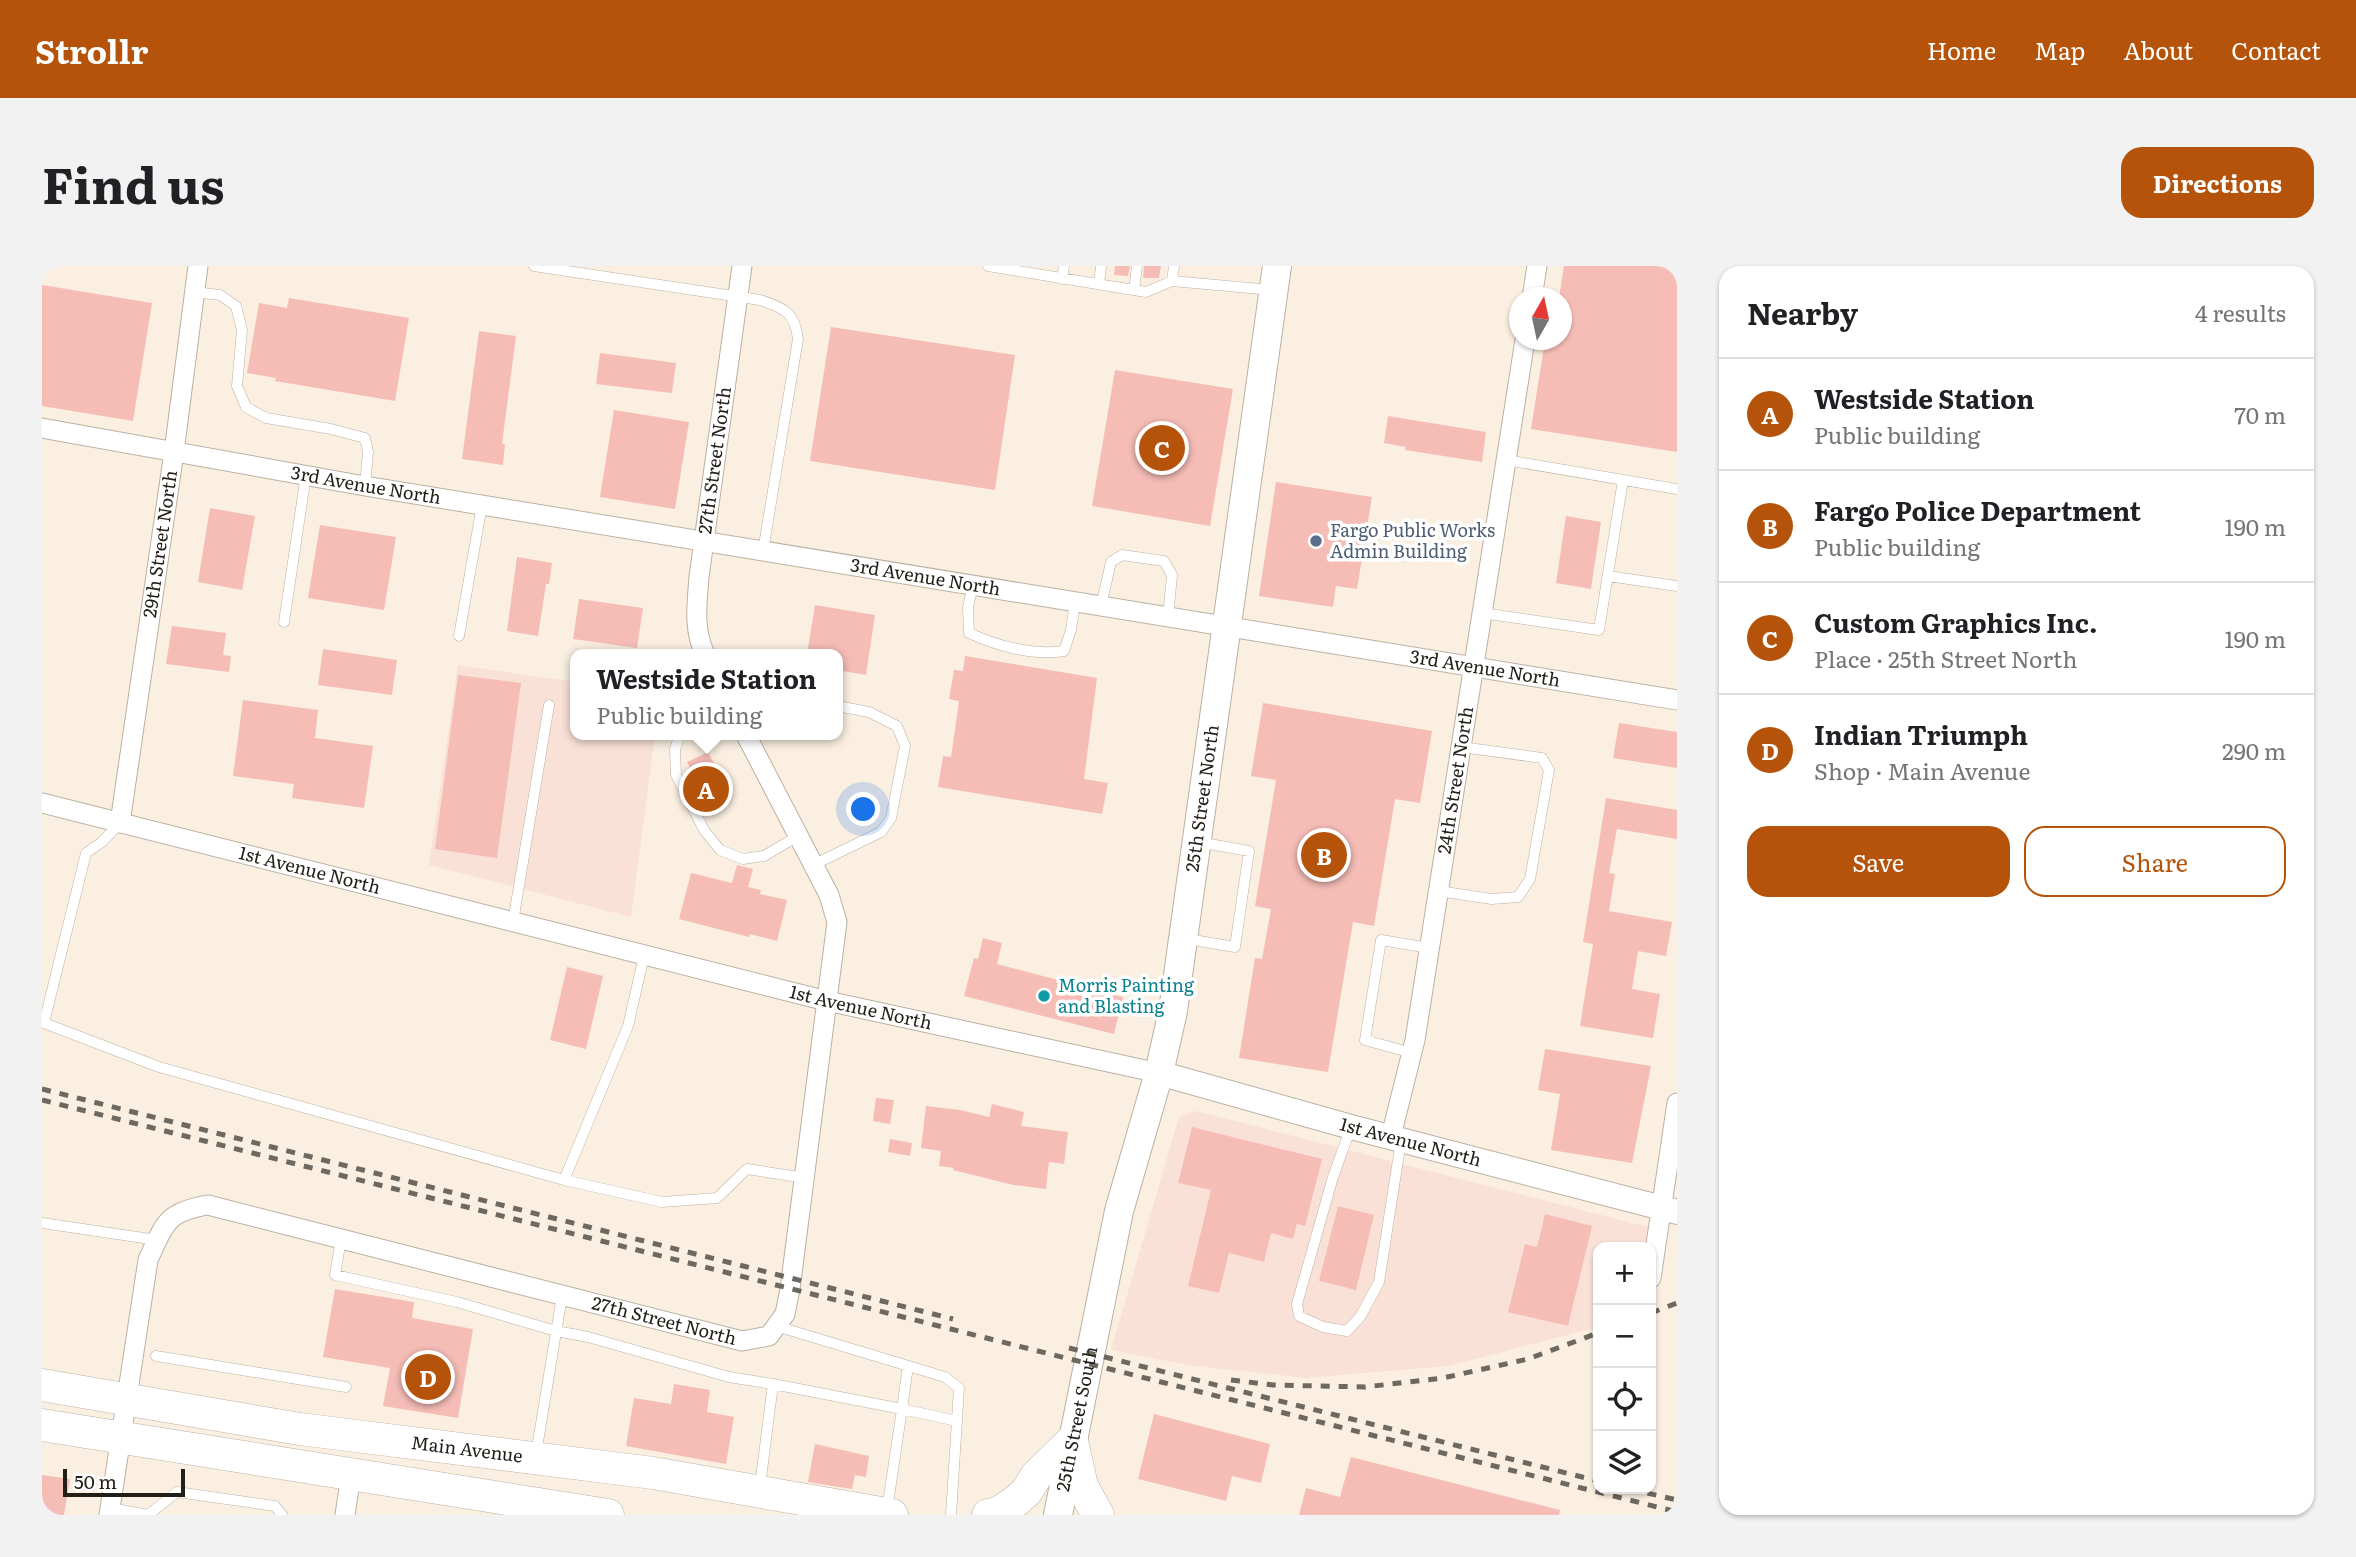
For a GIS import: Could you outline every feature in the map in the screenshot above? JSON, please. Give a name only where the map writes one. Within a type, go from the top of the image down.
[{"type":"main road","name":"25th Street North","points":[[1096,1323],[1119,1211],[1159,1073],[1173,1011],[1275,278]]},
{"type":"main road","name":"25th Street South","points":[[1058,1515],[1096,1323]]},
{"type":"main road","name":"Main Avenue","points":[[42,1385],[300,1429],[653,1473],[889,1515]]},
{"type":"main road","points":[[42,1425],[608,1515]]},
{"type":"main road","points":[[988,1515],[998,1513],[1016,1501],[1027,1491],[1036,1476],[1072,1441]]},
{"type":"main road","points":[[1072,1441],[1082,1486],[1098,1515]]},
{"type":"main road","points":[[316,1469],[404,1471],[518,1481],[528,1478],[535,1458]]},
{"type":"street","name":"29th Street North","points":[[120,823],[198,266]]},
{"type":"street","name":"27th Street North","points":[[702,649],[696,621],[704,541],[742,266]]},
{"type":"street","points":[[1534,287],[1537,266]]},
{"type":"street","name":"24th Street North","points":[[1396,1138],[1429,948],[1523,350]]},
{"type":"street","name":"3rd Avenue North","points":[[42,428],[482,505],[1677,700]]},
{"type":"street","points":[[749,740],[829,895],[837,922],[787,1301],[785,1314],[776,1326]]},
{"type":"street","name":"1st Avenue North","points":[[42,803],[827,1002],[1159,1073],[1351,1127],[1669,1210]]},
{"type":"street","points":[[1656,1259],[1669,1210],[1677,1102]]},
{"type":"street","name":"27th Street North","points":[[109,1512],[148,1259],[165,1224],[185,1209],[208,1205],[742,1341],[769,1336],[776,1326]]},
{"type":"street","points":[[345,1515],[351,1475]]},
{"type":"lane","points":[[534,266],[760,300],[787,312],[796,323],[798,339],[763,551]]},
{"type":"lane","points":[[988,266],[1023,269],[1062,279],[1146,292],[1172,281],[1275,278]]},
{"type":"lane","points":[[1062,279],[1064,266]]},
{"type":"lane","points":[[1099,285],[1101,266]]},
{"type":"lane","points":[[1134,290],[1137,266]]},
{"type":"lane","points":[[1172,281],[1174,266]]},
{"type":"lane","points":[[194,292],[220,295],[236,306],[242,330],[237,386],[246,407],[265,418],[331,429],[365,438],[368,452],[365,485]]},
{"type":"lane","points":[[1506,460],[1677,488]]},
{"type":"lane","points":[[284,622],[306,475]]},
{"type":"lane","points":[[1482,612],[1599,631],[1623,480]]},
{"type":"lane","points":[[459,636],[482,505]]},
{"type":"lane","points":[[1101,606],[1111,562],[1122,555],[1164,561],[1172,575],[1168,617]]},
{"type":"lane","points":[[1608,576],[1677,586]]},
{"type":"lane","points":[[973,585],[968,607],[969,633],[989,642],[1049,653],[1064,651],[1071,630],[1075,602]]},
{"type":"lane","points":[[513,923],[549,705]]},
{"type":"lane","points":[[813,864],[881,832],[891,818],[905,746],[897,726],[869,712],[843,707]]},
{"type":"lane","points":[[679,740],[676,775],[704,830],[720,850],[743,859],[764,856],[798,836]]},
{"type":"lane","points":[[1438,891],[1492,899],[1518,897],[1530,879],[1549,770],[1542,758],[1461,747]]},
{"type":"lane","points":[[120,823],[102,842],[86,853],[44,1023],[159,1068],[565,1180],[662,1202],[717,1198],[747,1169],[805,1179]]},
{"type":"lane","points":[[1184,939],[1235,947],[1249,851],[1197,842]]},
{"type":"lane","points":[[1412,1053],[1365,1040],[1381,940],[1429,948]]},
{"type":"lane","points":[[565,1180],[628,1026],[644,956]]},
{"type":"lane","points":[[1351,1127],[1333,1177],[1297,1304],[1299,1316],[1323,1327],[1347,1331],[1360,1317],[1379,1282],[1396,1138]]},
{"type":"lane","points":[[42,1223],[157,1240]]},
{"type":"lane","points":[[341,1239],[335,1275],[457,1302],[729,1377],[957,1421]]},
{"type":"lane","points":[[535,1458],[562,1296]]},
{"type":"lane","points":[[776,1326],[945,1377],[959,1388],[951,1515]]},
{"type":"lane","points":[[156,1356],[346,1387]]},
{"type":"lane","points":[[889,1515],[908,1366]]},
{"type":"lane","points":[[759,1493],[773,1384]]},
{"type":"lane","points":[[109,1512],[148,1515],[177,1492],[275,1506],[282,1515]]},
{"type":"shaded area","points":[[458,665],[570,681],[570,740],[654,740],[631,917],[429,865]]},
{"type":"shaded area","points":[[1196,1111],[1652,1228],[1648,1242],[1593,1242],[1593,1328],[1448,1366],[1306,1378],[1188,1365],[1111,1350],[1179,1117]]},
{"type":"building","points":[[1115,266],[1130,266],[1128,276],[1114,275]]},
{"type":"building","points":[[1144,266],[1161,266],[1159,278],[1143,278]]},
{"type":"building","points":[[1564,266],[1677,266],[1677,452],[1531,429],[1543,350],[1572,350],[1572,287],[1561,287]]},
{"type":"building","points":[[42,285],[152,303],[133,421],[42,406]]},
{"type":"building","points":[[289,298],[409,318],[395,401],[275,381],[276,378],[247,373],[259,303],[287,308]]},
{"type":"building","points":[[831,327],[1015,355],[995,490],[810,461]]},
{"type":"building","points":[[479,331],[516,336],[502,444],[505,444],[503,465],[462,459]]},
{"type":"building","points":[[600,353],[676,363],[672,393],[596,384]]},
{"type":"building","points":[[1115,370],[1233,389],[1210,526],[1092,506]]},
{"type":"building","points":[[614,410],[689,422],[675,509],[600,497]]},
{"type":"building","points":[[1388,416],[1486,432],[1482,462],[1405,450],[1406,447],[1384,443]]},
{"type":"building","name":"Fargo Public Works Admin Building","points":[[1276,482],[1372,497],[1357,589],[1336,586],[1333,607],[1259,596]]},
{"type":"building","points":[[210,508],[255,516],[242,590],[198,582]]},
{"type":"building","points":[[1566,516],[1601,522],[1591,589],[1556,583]]},
{"type":"building","points":[[320,525],[396,537],[384,610],[308,598]]},
{"type":"building","points":[[517,557],[552,563],[538,636],[507,631]]},
{"type":"building","points":[[579,599],[643,608],[637,648],[573,639]]},
{"type":"building","points":[[815,605],[875,615],[866,675],[843,671],[843,649],[808,649]]},
{"type":"building","points":[[172,626],[226,633],[223,655],[231,656],[229,672],[166,664]]},
{"type":"building","points":[[323,649],[397,660],[392,695],[318,685]]},
{"type":"building","points":[[965,656],[1097,678],[1084,779],[1108,783],[1102,814],[938,787],[943,756],[951,757],[959,701],[949,699],[954,670],[963,671]]},
{"type":"building","points":[[458,675],[521,683],[497,858],[435,849]]},
{"type":"building","points":[[243,700],[318,710],[315,738],[373,746],[364,808],[292,798],[294,784],[233,776]]},
{"type":"building","points":[[1263,703],[1432,731],[1420,803],[1395,799],[1374,926],[1353,922],[1328,1072],[1239,1058],[1255,958],[1262,959],[1271,909],[1255,906],[1276,780],[1251,776]]},
{"type":"building","points":[[1619,723],[1677,732],[1677,768],[1613,758]]},
{"type":"building","points":[[708,752],[721,777],[701,788],[687,762]]},
{"type":"building","points":[[1606,798],[1677,810],[1677,839],[1617,829],[1609,873],[1615,874],[1609,911],[1672,922],[1666,956],[1638,951],[1632,989],[1660,994],[1653,1038],[1580,1026],[1593,944],[1583,942]]},
{"type":"building","points":[[737,865],[753,869],[748,887],[761,890],[760,894],[787,900],[777,941],[750,934],[749,937],[679,919],[691,873],[732,883]]},
{"type":"building","name":"Morris Painting and Blasting","points":[[983,938],[1002,943],[997,964],[1123,997],[1114,1034],[964,996],[974,958],[978,959]]},
{"type":"building","points":[[567,967],[603,976],[586,1049],[550,1040]]},
{"type":"building","points":[[1545,1049],[1651,1066],[1632,1163],[1551,1150],[1560,1094],[1538,1090]]},
{"type":"building","points":[[876,1098],[894,1100],[890,1124],[873,1121]]},
{"type":"building","points":[[992,1104],[1024,1112],[1021,1126],[1068,1132],[1064,1164],[1049,1162],[1046,1189],[1013,1185],[939,1166],[941,1151],[921,1148],[926,1106],[989,1117]]},
{"type":"building","points":[[1192,1127],[1322,1159],[1305,1226],[1297,1224],[1293,1239],[1271,1233],[1264,1262],[1229,1253],[1219,1293],[1188,1286],[1211,1190],[1178,1183]]},
{"type":"building","points":[[890,1139],[912,1143],[910,1156],[888,1152]]},
{"type":"building","points":[[1338,1206],[1374,1215],[1356,1290],[1319,1281]]},
{"type":"building","points":[[1545,1214],[1592,1226],[1568,1326],[1508,1312],[1525,1244],[1537,1247]]},
{"type":"building","points":[[335,1289],[414,1302],[412,1318],[473,1329],[458,1418],[383,1406],[390,1368],[323,1357]]},
{"type":"building","points":[[674,1384],[710,1390],[707,1412],[734,1417],[726,1464],[626,1446],[634,1398],[671,1404]]},
{"type":"building","points":[[1154,1414],[1270,1444],[1261,1483],[1232,1476],[1226,1501],[1138,1479]]},
{"type":"building","points":[[815,1444],[869,1456],[866,1477],[855,1475],[852,1489],[808,1482]]},
{"type":"building","points":[[1351,1457],[1560,1510],[1559,1515],[1299,1515],[1306,1488],[1340,1497]]},
{"type":"building","points":[[42,1475],[70,1479],[64,1515],[42,1515]]},
{"type":"railway","points":[[42,1089],[953,1319]]},
{"type":"railway","points":[[42,1100],[1677,1512]]},
{"type":"railway","points":[[1656,1311],[1677,1303]]},
{"type":"railway","points":[[1231,1380],[1273,1385],[1365,1387],[1443,1378],[1528,1359],[1593,1335]]},
{"type":"railway","points":[[1069,1348],[1593,1480]]},
{"type":"railway","points":[[1651,1494],[1677,1500]]},
{"type":"place","name":"Custom Graphics Inc.","points":[[1162,448]]},
{"type":"place","name":"Fargo Public Works Admin Building","points":[[1316,541]]},
{"type":"place","name":"Westside Station","points":[[706,789]]},
{"type":"place","name":"Fargo Police Department","points":[[1324,855]]},
{"type":"place","name":"Morris Painting and Blasting","points":[[1044,996]]},
{"type":"place","name":"Indian Triumph","points":[[428,1377]]}]
